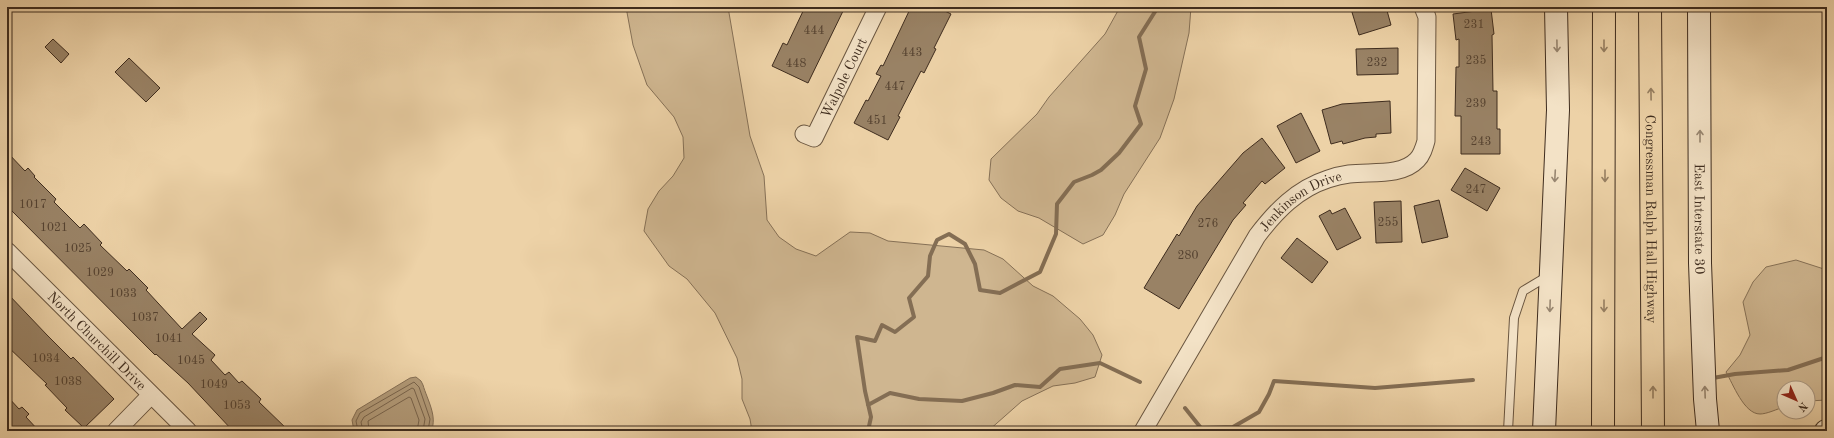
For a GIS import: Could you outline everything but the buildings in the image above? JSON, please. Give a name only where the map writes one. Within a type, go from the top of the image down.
[{"type":"highway","points":[[1603,431],[1604,7]]},
{"type":"highway","name":"Congressman Ralph Hall Highway","points":[[1650,7],[1652,431]]},
{"type":"main road","points":[[1544,431],[1558,110],[1556,7]]},
{"type":"main road","name":"East Interstate 30","points":[[1699,7],[1700,263],[1705,399],[1708,431]]},
{"type":"street","name":"Walpole Court","points":[[804,134],[814,138],[878,7]]},
{"type":"street","name":"Jenkinson Drive","points":[[1143,431],[1257,236],[1273,215],[1291,198],[1327,179],[1349,174],[1396,170],[1407,167],[1416,161],[1423,152],[1426,141],[1427,17],[1423,7]]},
{"type":"street","name":"North Churchill Drive","points":[[7,250],[188,431]]},
{"type":"street","points":[[116,431],[151,395]]},
{"type":"lane","points":[[1508,431],[1514,318],[1523,291],[1551,275]]},
{"type":"shaded area","points":[[626,7],[728,7],[750,136],[764,176],[767,220],[779,237],[796,249],[816,256],[850,232],[870,233],[888,241],[984,250],[1003,259],[1033,286],[1053,296],[1080,319],[1093,335],[1102,355],[1095,377],[1075,383],[1053,386],[1022,401],[988,431],[752,431],[750,419],[742,399],[742,379],[737,358],[715,313],[687,279],[669,266],[644,231],[648,209],[659,191],[673,176],[684,158],[683,137],[674,117],[647,85],[633,45]]},
{"type":"shaded area","points":[[1120,7],[1191,7],[1189,33],[1174,99],[1160,138],[1124,194],[1115,215],[1103,235],[1083,244],[1039,218],[1018,211],[1001,198],[989,180],[991,159],[1037,114],[1049,97],[1105,34]]},
{"type":"shaded area","points":[[1796,260],[1827,270],[1827,400],[1816,401],[1816,380],[1776,380],[1776,410],[1760,414],[1754,413],[1744,404],[1726,372],[1740,355],[1750,335],[1743,302],[1753,282],[1766,267]]},
{"type":"water","points":[[416,377],[423,385],[433,414],[433,426],[431,431],[354,431],[352,420],[357,410],[410,378]]},
{"type":"waterway","points":[[868,431],[871,417],[865,391],[857,337],[875,341],[882,325],[895,332],[914,317],[909,298],[928,276],[930,256],[937,240],[949,234],[965,244],[975,264],[980,290],[1000,293],[1040,272],[1056,234],[1057,204],[1074,182],[1101,170],[1119,153],[1141,124],[1135,106],[1146,69],[1139,37],[1158,7]]},
{"type":"waterway","points":[[1713,378],[1735,374],[1788,370],[1827,357]]},
{"type":"waterway","points":[[868,405],[890,393],[919,399],[962,401],[993,393],[1015,385],[1040,387],[1060,369],[1100,363],[1140,382]]},
{"type":"waterway","points":[[1185,408],[1201,428],[1233,427],[1259,412],[1274,381],[1375,388],[1473,380]]}]
